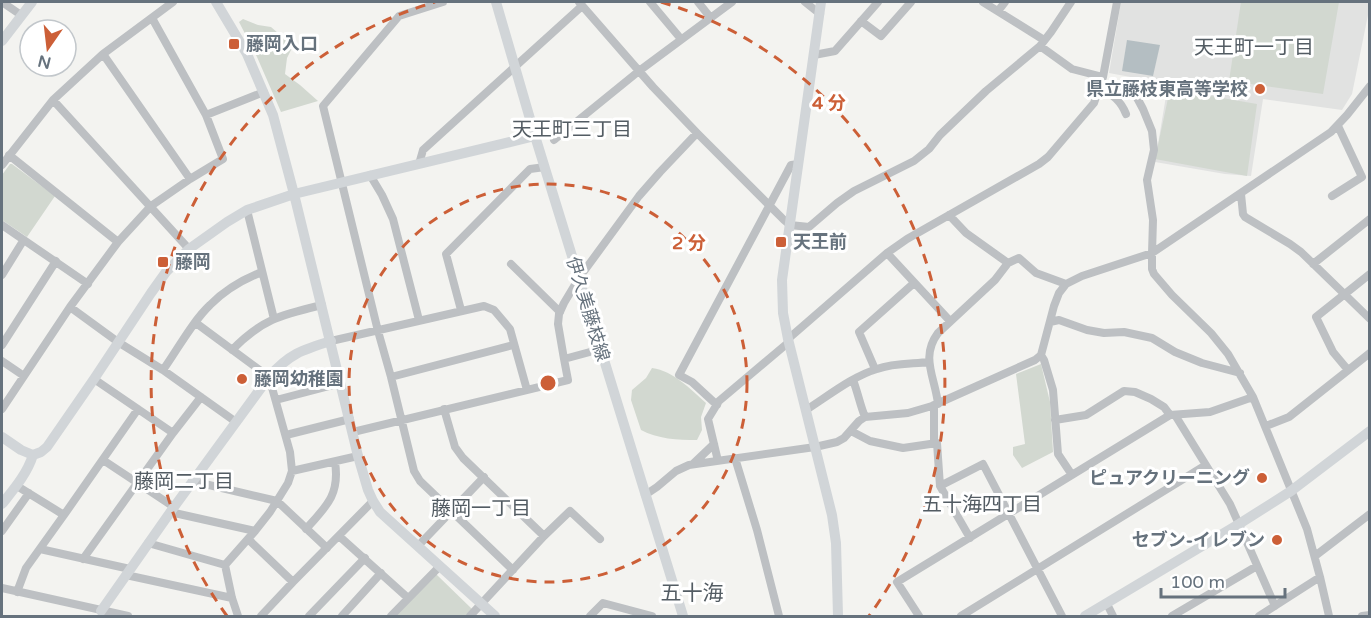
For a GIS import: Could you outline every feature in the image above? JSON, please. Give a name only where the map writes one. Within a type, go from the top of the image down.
[{"type":"street","points":[[2,2],[21,15]]},
{"type":"street","points":[[2,41],[32,2]]},
{"type":"street","points":[[2,165],[53,100],[103,54],[173,2]]},
{"type":"street","points":[[216,2],[248,54],[273,115],[358,456],[373,501],[380,512],[495,616]]},
{"type":"street","points":[[443,2],[399,16],[323,106],[414,471],[420,481],[513,570]]},
{"type":"street","name":"伊久美藤枝線","points":[[496,2],[683,616]]},
{"type":"street","points":[[650,2],[681,39]]},
{"type":"street","points":[[698,2],[710,17]]},
{"type":"street","points":[[554,140],[639,71],[732,2]]},
{"type":"street","points":[[805,2],[820,14]]},
{"type":"street","points":[[821,2],[782,280],[783,313],[832,515],[836,543],[838,616]]},
{"type":"street","points":[[814,54],[835,51],[878,2]]},
{"type":"street","points":[[861,21],[880,36],[911,2]]},
{"type":"street","points":[[983,2],[1042,43],[1072,69],[1103,77]]},
{"type":"street","points":[[998,11],[1005,2]]},
{"type":"street","points":[[419,164],[423,150],[515,68],[580,4],[698,134],[769,205],[790,225],[809,227],[854,191],[914,161],[929,149],[940,135],[986,91],[1042,43],[1052,32],[1071,2]]},
{"type":"street","points":[[718,460],[708,419],[719,401],[887,253],[1048,157],[1094,103],[1103,77],[1117,2]]},
{"type":"street","points":[[2,408],[70,306],[118,242],[151,206],[223,159],[206,115],[152,18]]},
{"type":"street","points":[[103,54],[190,179]]},
{"type":"street","points":[[1100,87],[1123,105],[1126,114]]},
{"type":"street","points":[[1113,95],[1124,88],[1129,88],[1136,94],[1152,131],[1154,150],[1147,180],[1153,220],[1152,269],[1154,274],[1228,354],[1253,397],[1307,529],[1329,616]]},
{"type":"street","points":[[206,115],[264,92]]},
{"type":"street","points":[[645,495],[676,471],[693,464],[837,442],[865,417],[908,413],[936,404],[1035,360],[1041,355],[1059,293],[1066,284],[1082,276],[1152,253],[1331,132],[1368,92]]},
{"type":"street","points":[[53,100],[189,249]]},
{"type":"street","points":[[1332,196],[1362,177],[1338,126]]},
{"type":"street","points":[[353,432],[568,380],[558,324],[560,312],[579,278],[639,196],[698,134]]},
{"type":"street","points":[[2,437],[33,455],[41,452],[94,379],[166,272],[189,249],[247,210],[294,194],[535,136]]},
{"type":"street","points":[[9,155],[118,242]]},
{"type":"street","points":[[717,405],[692,382],[680,375],[791,165],[798,164]]},
{"type":"street","points":[[461,310],[446,254],[530,170],[545,167]]},
{"type":"street","points":[[370,175],[393,219],[420,320]]},
{"type":"street","points":[[1240,194],[1245,217],[1290,244],[1370,319]]},
{"type":"street","points":[[247,210],[274,319]]},
{"type":"street","points":[[949,215],[966,233],[1008,263]]},
{"type":"street","points":[[1313,264],[1370,219]]},
{"type":"street","points":[[2,225],[88,284]]},
{"type":"street","points":[[2,275],[24,241]]},
{"type":"street","points":[[887,253],[950,321]]},
{"type":"street","points":[[934,444],[936,387],[928,356],[932,342],[938,333],[995,280],[1008,263],[1019,258],[1036,273],[1066,284]]},
{"type":"street","points":[[2,345],[56,261]]},
{"type":"street","points":[[511,264],[560,312]]},
{"type":"street","points":[[163,370],[210,304],[262,272]]},
{"type":"street","points":[[1348,370],[1333,352],[1316,317],[1370,274]]},
{"type":"street","points":[[875,369],[859,332],[914,283]]},
{"type":"street","points":[[232,350],[259,326],[293,312],[322,305]]},
{"type":"street","points":[[70,306],[118,342],[163,370],[236,422]]},
{"type":"street","points":[[101,614],[172,509],[269,377],[285,360],[306,348],[484,306],[494,310],[510,329],[526,390]]},
{"type":"street","points":[[1050,322],[1059,320],[1088,330],[1104,333],[1124,332],[1152,338],[1175,352],[1240,373]]},
{"type":"street","points":[[196,323],[269,377],[290,452],[292,471],[288,483],[255,531],[225,565]]},
{"type":"street","points":[[391,377],[513,345]]},
{"type":"street","points":[[564,359],[601,349]]},
{"type":"street","points":[[1266,426],[1289,417],[1370,353]]},
{"type":"street","points":[[1041,355],[1053,390],[1058,454],[1072,474]]},
{"type":"street","points":[[2,361],[24,376]]},
{"type":"street","points":[[806,410],[875,369],[890,365],[929,362]]},
{"type":"street","points":[[94,379],[173,433]]},
{"type":"street","points":[[853,380],[865,417]]},
{"type":"street","points":[[276,400],[341,383]]},
{"type":"street","points":[[1055,420],[1086,415],[1124,391],[1135,392],[1164,407],[1172,415],[1230,504],[1275,606]]},
{"type":"street","points":[[83,559],[201,397]]},
{"type":"street","points":[[919,616],[897,582],[1172,415],[1210,412],[1253,397]]},
{"type":"street","points":[[17,592],[26,567],[138,409]]},
{"type":"street","points":[[444,409],[455,447],[463,458],[544,536]]},
{"type":"street","points":[[286,435],[350,419]]},
{"type":"street","points":[[851,431],[870,441],[903,448],[937,443],[940,486],[970,538]]},
{"type":"street","points":[[1085,616],[1239,525],[1291,491],[1370,431]]},
{"type":"street","points":[[693,464],[714,444]]},
{"type":"street","points":[[2,504],[30,466],[33,455]]},
{"type":"street","points":[[292,471],[358,456]]},
{"type":"street","points":[[735,458],[757,530],[779,616]]},
{"type":"street","points":[[103,460],[172,509],[255,531]]},
{"type":"street","points":[[306,529],[330,501],[337,474],[335,462]]},
{"type":"street","points":[[940,486],[983,464],[1062,616]]},
{"type":"street","points":[[961,616],[1206,465]]},
{"type":"street","points":[[418,546],[484,477]]},
{"type":"street","points":[[192,481],[277,501],[327,548]]},
{"type":"street","points":[[16,486],[64,515]]},
{"type":"street","points":[[2,531],[28,493]]},
{"type":"street","points":[[261,616],[373,501]]},
{"type":"street","points":[[470,616],[570,511],[600,539]]},
{"type":"street","points":[[1315,556],[1368,518]]},
{"type":"street","points":[[339,536],[408,598]]},
{"type":"street","points":[[248,539],[293,582]]},
{"type":"street","points":[[148,543],[225,565]]},
{"type":"street","points":[[39,549],[232,598]]},
{"type":"street","points":[[311,616],[365,558]]},
{"type":"street","points":[[225,565],[238,616]]},
{"type":"street","points":[[391,616],[440,566]]},
{"type":"street","points":[[1172,616],[1257,566]]},
{"type":"street","points":[[342,616],[381,573]]},
{"type":"street","points":[[1259,616],[1320,576]]},
{"type":"street","points":[[2,588],[101,614],[128,616]]},
{"type":"street","points":[[590,616],[603,603],[652,616]]},
{"type":"street","points":[[1107,604],[1113,616]]},
{"type":"street","points":[[620,608],[625,616]]},
{"type":"street","points":[[1362,616],[1370,615]]},
{"type":"shaded area","name":"県立藤枝東高等学校","points":[[1121,2],[1369,2],[1352,94],[1342,110],[1263,99],[1251,176],[1155,162],[1168,84],[1109,73]]},
{"type":"shaded area","points":[[1241,2],[1339,2],[1323,94],[1229,81]]},
{"type":"shaded area","points":[[243,19],[271,27],[293,46],[287,58],[285,74],[318,101],[281,112],[239,22]]},
{"type":"shaded area","points":[[1127,40],[1160,45],[1153,76],[1122,71]]},
{"type":"shaded area","points":[[1170,89],[1257,104],[1247,176],[1155,159]]},
{"type":"shaded area","points":[[10,164],[55,196],[27,237],[2,220],[2,175]]},
{"type":"shaded area","points":[[1041,364],[1050,402],[1053,452],[1022,468],[1013,455],[1013,447],[1025,444],[1016,374]]},
{"type":"shaded area","points":[[652,368],[675,377],[706,403],[701,417],[702,430],[697,440],[661,437],[641,430],[631,400],[632,390],[646,378]]},
{"type":"shaded area","points":[[433,575],[437,575],[472,609],[467,616],[395,616]]},
{"type":"place","name":"藤岡入口","points":[[234,44]]},
{"type":"place","name":"県立藤枝東高等学校","points":[[1260,89]]},
{"type":"place","name":"天王前","points":[[781,242]]},
{"type":"place","name":"藤岡","points":[[163,262]]},
{"type":"place","name":"藤岡幼稚園","points":[[242,379]]},
{"type":"place","name":"ピュアクリーニング","points":[[1262,478]]},
{"type":"place","name":"セブン-イレブン","points":[[1277,540]]},
{"type":"district","name":"天王町一丁目","points":[[1254,47]]},
{"type":"district","name":"天王町三丁目","points":[[572,129]]},
{"type":"district","name":"藤岡二丁目","points":[[184,481]]},
{"type":"district","name":"五十海四丁目","points":[[982,504]]},
{"type":"district","name":"藤岡一丁目","points":[[481,508]]},
{"type":"district","name":"五十海","points":[[692,593]]}]
